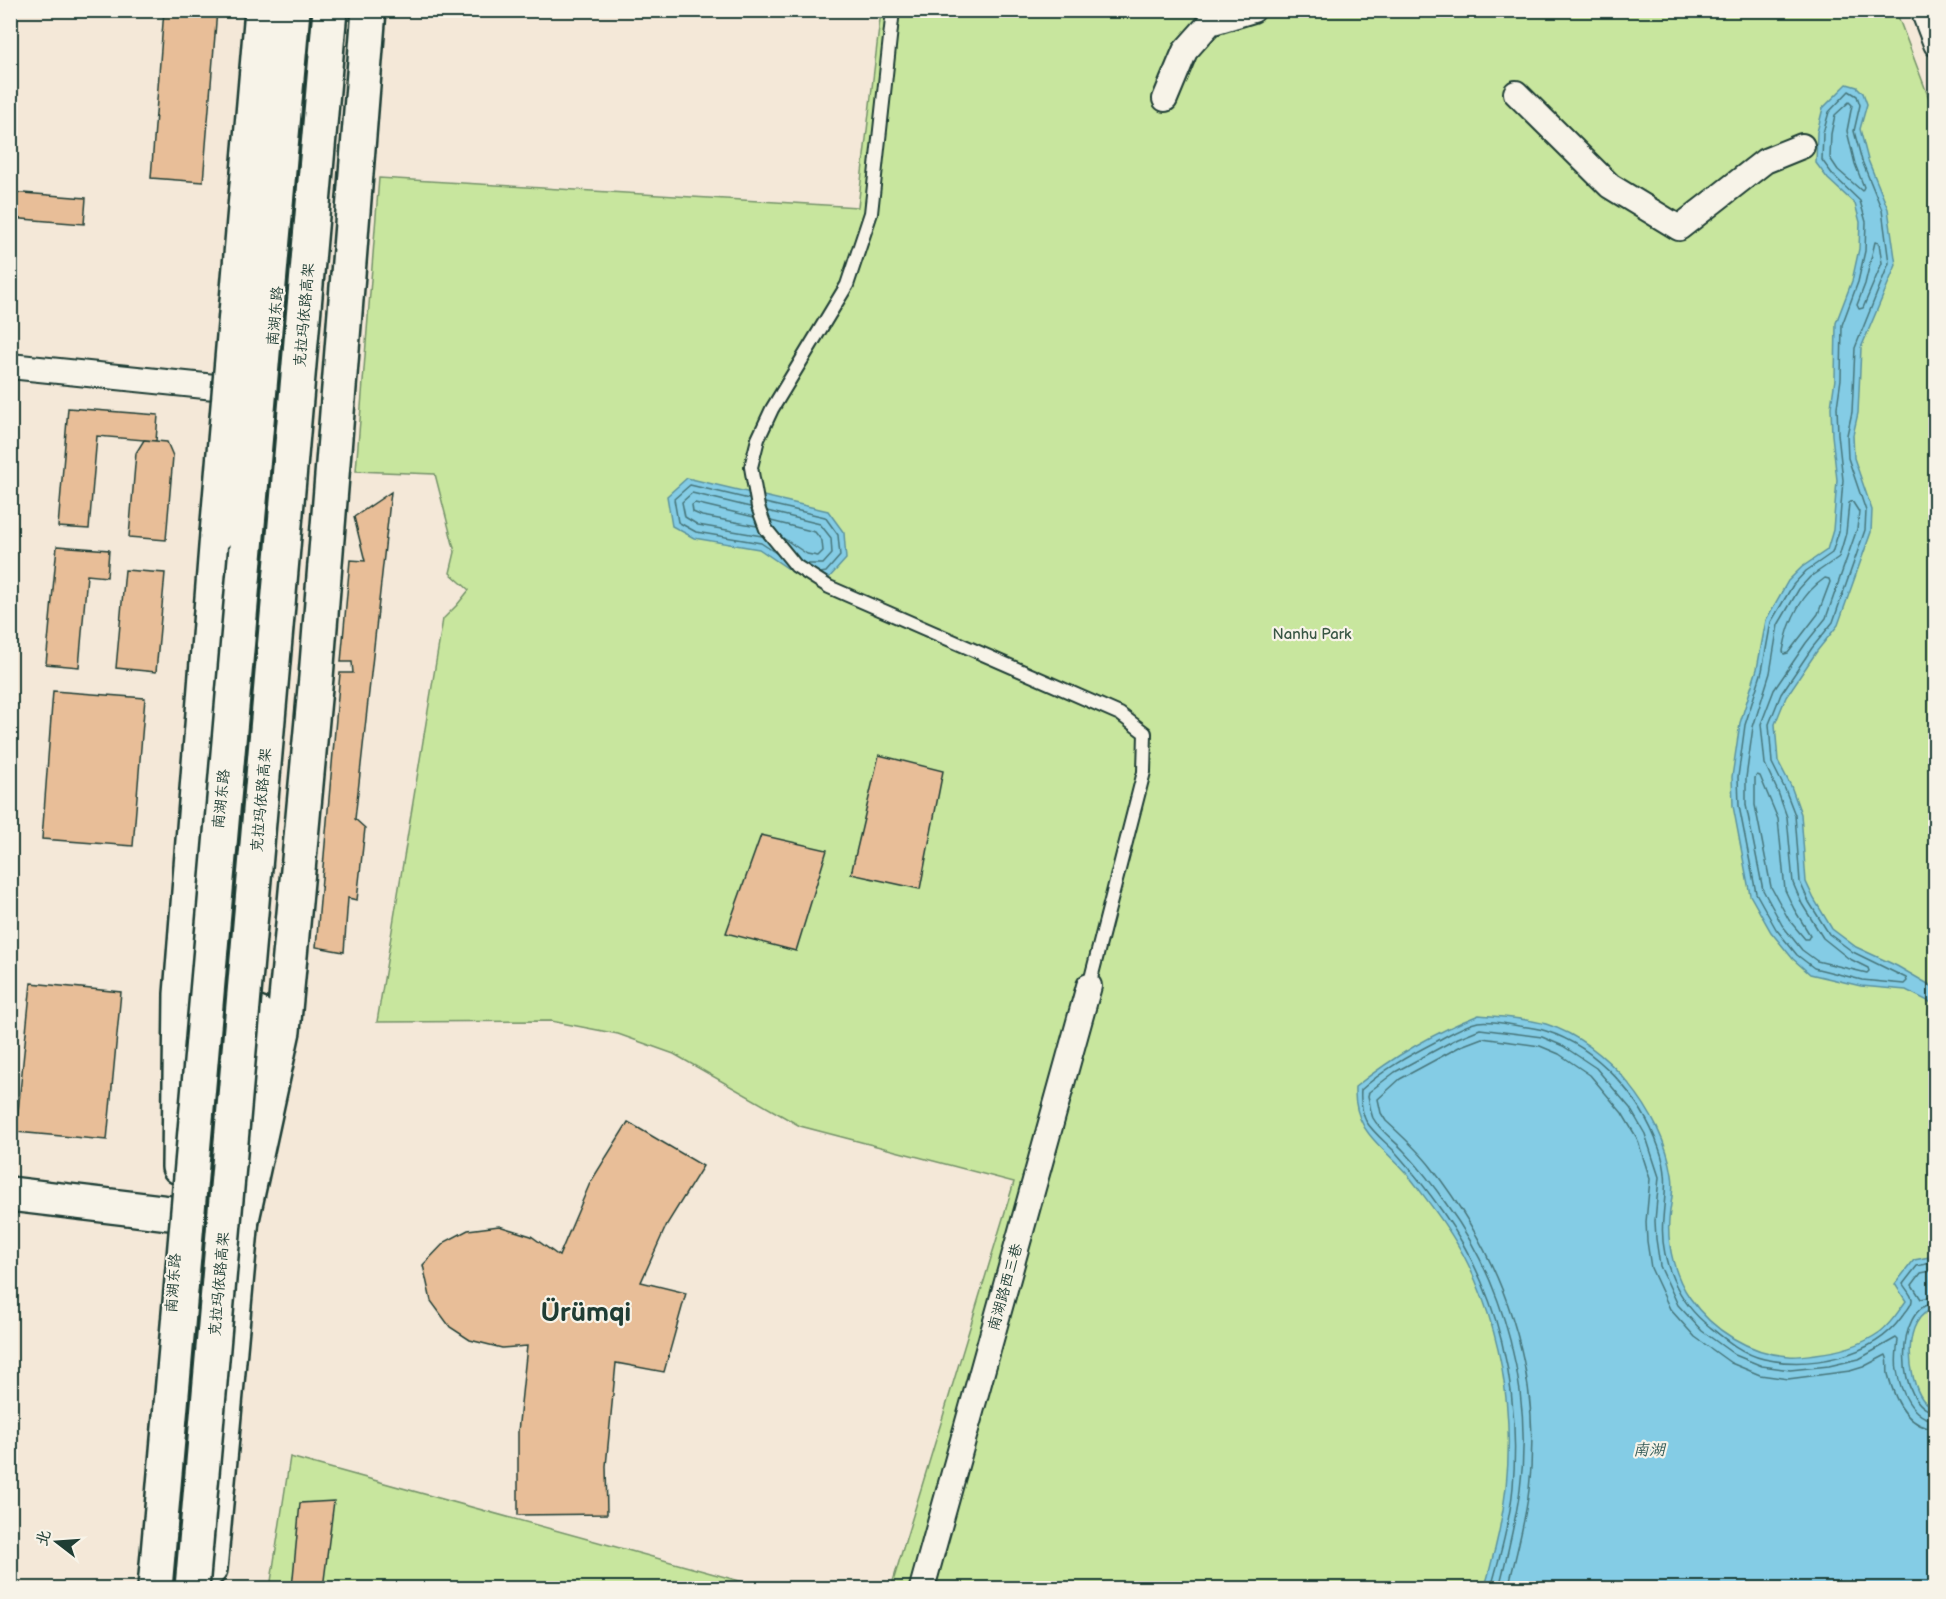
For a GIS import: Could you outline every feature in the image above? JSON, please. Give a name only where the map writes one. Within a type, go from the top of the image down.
[{"type":"main road","points":[[178,1214],[181,994],[217,534],[262,10]]},
{"type":"main road","points":[[154,1588],[294,10]]},
{"type":"main road","name":"南湖东路","points":[[154,1588],[178,1214],[245,569],[269,393],[301,10]]},
{"type":"main road","name":"克拉玛依路高架","points":[[192,1588],[330,10]]},
{"type":"main road","points":[[208,1588],[241,1224],[341,10]]},
{"type":"main road","points":[[241,1224],[283,1031],[316,677],[369,10]]},
{"type":"main road","points":[[10,1194],[178,1214],[241,1224]]},
{"type":"street","points":[[1165,99],[1185,51],[1210,23],[1253,10]]},
{"type":"street","points":[[1923,10],[1935,44]]},
{"type":"street","points":[[1516,93],[1610,186],[1679,228],[1765,161],[1802,146]]},
{"type":"street","points":[[10,366],[269,393]]},
{"type":"street","name":"南湖路西三巷","points":[[922,1588],[1089,987]]},
{"type":"lane","points":[[893,10],[871,213],[847,285],[772,409],[758,439],[751,467],[758,507],[766,529],[796,566],[829,587],[1120,714],[1145,733],[1144,772],[1089,987]]},
{"type":"green space","name":"Nanhu Park","points":[[881,11],[1896,11],[1936,122],[1935,1588],[891,1588],[1014,1182],[800,1126],[674,1054],[618,1034],[551,1021],[377,1022],[443,619],[469,590],[450,573],[455,552],[435,474],[356,471],[379,178],[858,207]]},
{"type":"green space","points":[[290,1457],[765,1588],[270,1588]]},
{"type":"water","points":[[1847,84],[1857,87],[1863,93],[1867,104],[1860,129],[1868,160],[1888,209],[1896,265],[1861,348],[1858,413],[1853,435],[1854,458],[1872,510],[1871,532],[1838,625],[1817,651],[1786,697],[1775,724],[1778,761],[1791,786],[1801,814],[1806,882],[1832,929],[1856,947],[1897,966],[1935,988],[1935,1007],[1906,990],[1861,986],[1810,974],[1793,959],[1771,932],[1750,895],[1733,806],[1732,777],[1740,723],[1757,669],[1766,620],[1788,581],[1802,567],[1827,550],[1833,530],[1837,480],[1831,407],[1835,379],[1836,323],[1852,281],[1859,249],[1860,222],[1855,204],[1828,179],[1816,163],[1817,132],[1823,108]]},
{"type":"water","points":[[687,478],[828,511],[844,533],[846,559],[827,580],[799,576],[759,549],[694,538],[672,526],[667,496]]},
{"type":"water","name":"南湖","points":[[1479,1015],[1538,1022],[1569,1033],[1590,1047],[1628,1083],[1644,1105],[1667,1151],[1673,1181],[1669,1240],[1680,1281],[1690,1298],[1709,1320],[1746,1345],[1774,1354],[1802,1356],[1850,1347],[1872,1337],[1884,1329],[1906,1301],[1895,1284],[1914,1260],[1935,1256],[1935,1309],[1924,1314],[1917,1323],[1910,1349],[1913,1378],[1918,1390],[1924,1401],[1935,1408],[1935,1588],[1484,1588],[1495,1549],[1507,1476],[1507,1404],[1494,1333],[1468,1264],[1443,1222],[1405,1172],[1366,1130],[1356,1104],[1355,1087],[1414,1046]]},
{"type":"building","points":[[164,10],[217,10],[203,182],[151,178]]},
{"type":"building","points":[[10,192],[86,198],[84,224],[10,218]]},
{"type":"building","points":[[68,408],[158,415],[156,441],[97,436],[89,529],[58,527]]},
{"type":"building","points":[[144,440],[167,442],[173,456],[166,540],[129,537],[136,453]]},
{"type":"building","points":[[391,492],[355,819],[365,828],[357,900],[348,898],[344,952],[316,947],[340,673],[353,673],[352,662],[341,662],[350,560],[365,561],[354,517]]},
{"type":"building","points":[[57,546],[109,550],[107,577],[87,575],[79,667],[46,664]]},
{"type":"building","points":[[125,570],[165,573],[156,672],[116,668]]},
{"type":"building","points":[[53,691],[145,698],[133,846],[42,839]]},
{"type":"building","points":[[879,755],[943,771],[920,889],[851,874]]},
{"type":"building","points":[[761,835],[827,850],[796,951],[726,933]]},
{"type":"building","points":[[31,983],[121,992],[107,1140],[16,1132]]},
{"type":"building","points":[[628,1122],[703,1166],[667,1224],[641,1282],[686,1293],[664,1372],[616,1363],[606,1466],[607,1514],[518,1515],[518,1432],[527,1346],[502,1348],[470,1340],[450,1327],[431,1301],[423,1265],[445,1242],[468,1230],[499,1226],[531,1236],[559,1256],[590,1183]]},
{"type":"building","points":[[334,1501],[323,1588],[292,1588],[300,1503]]},
{"type":"district","name":"Ürümqi","points":[[586,1312]]}]
